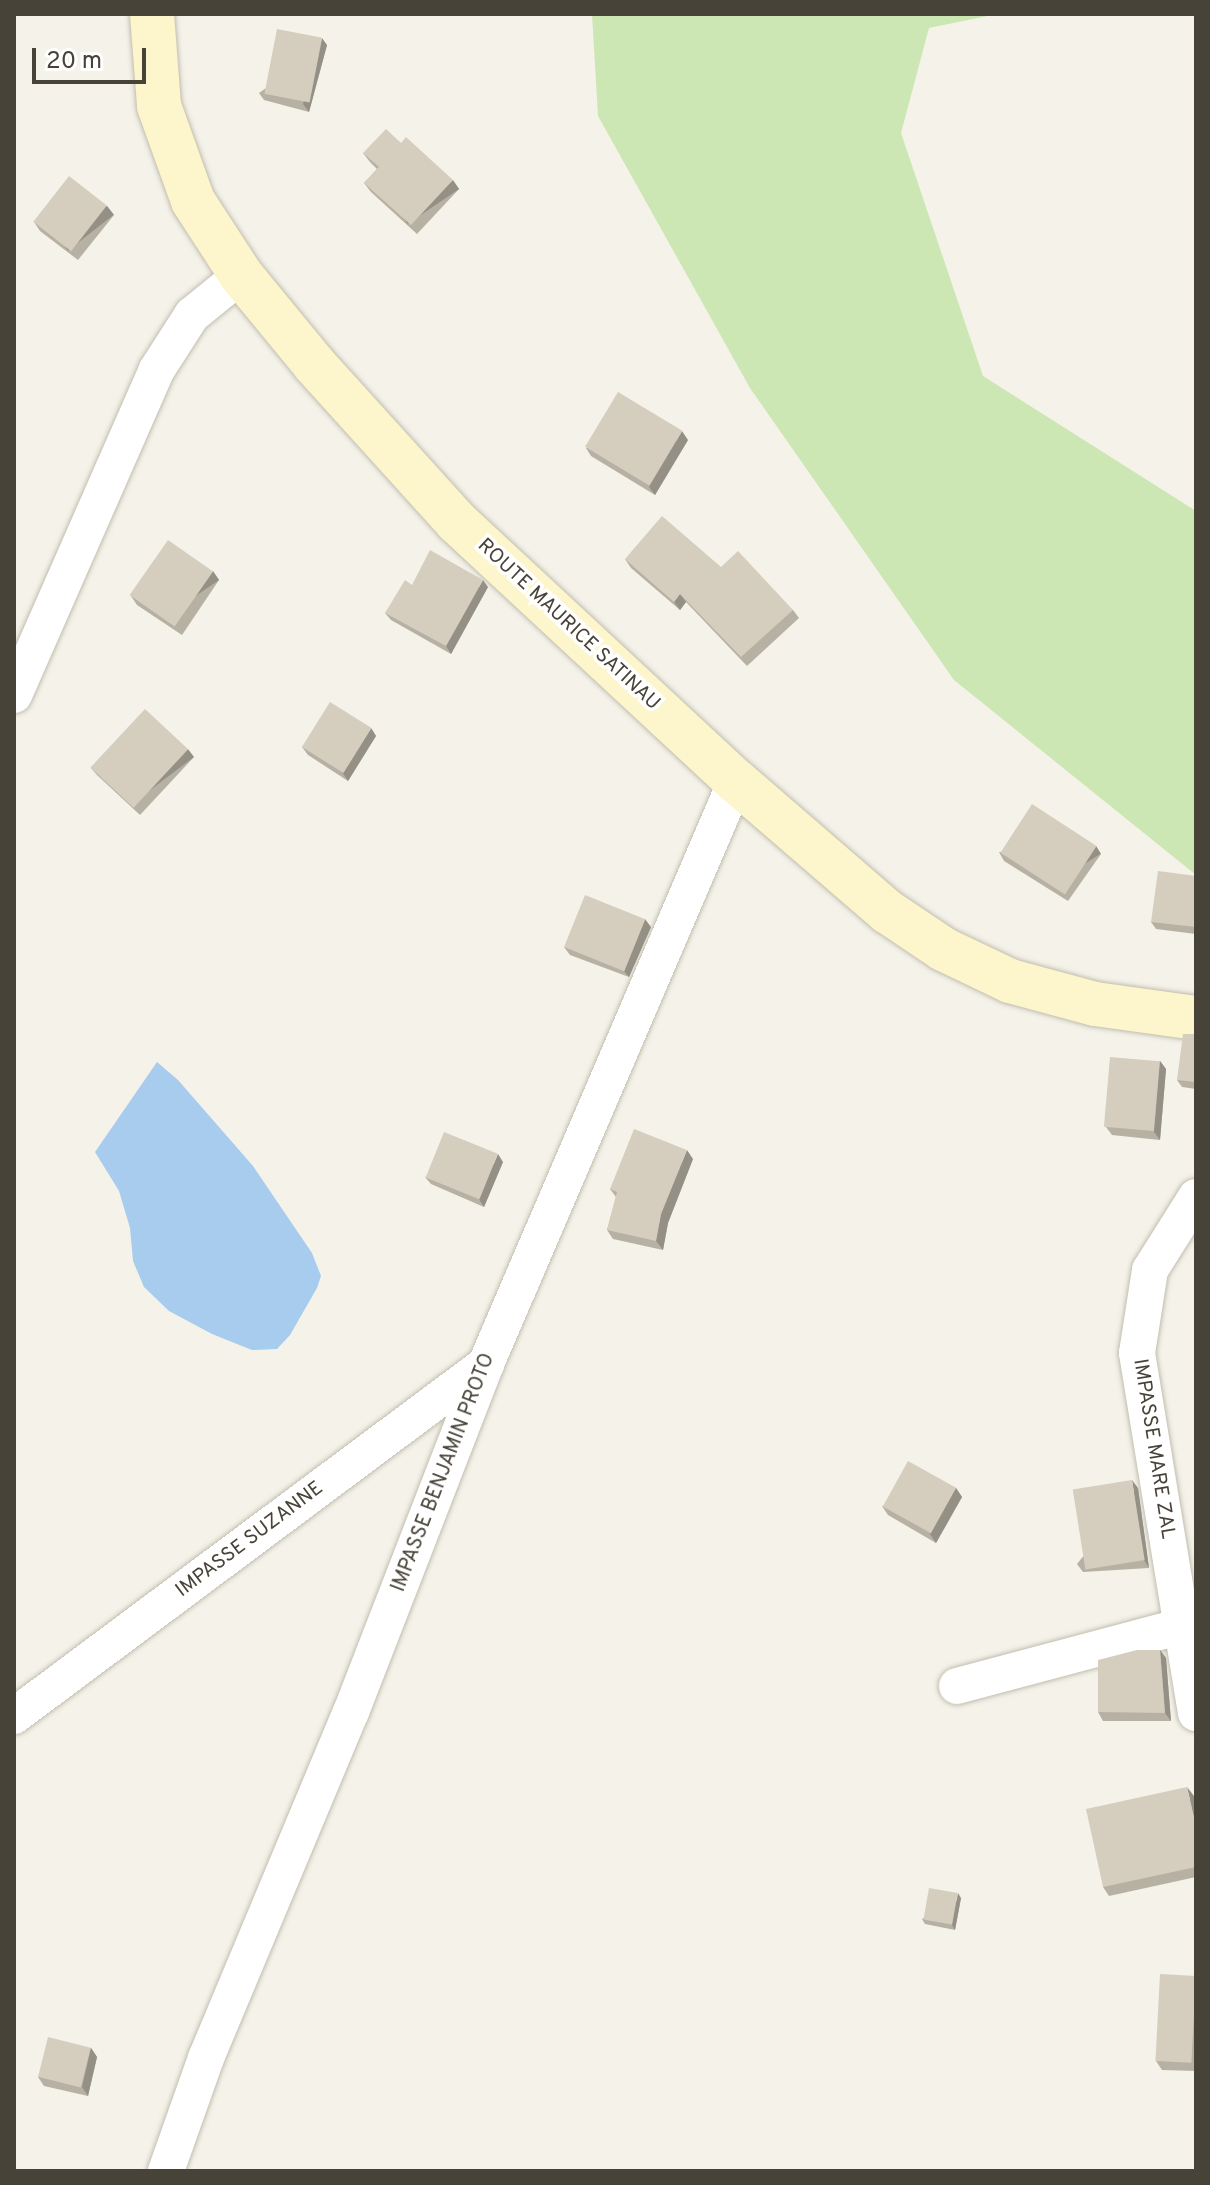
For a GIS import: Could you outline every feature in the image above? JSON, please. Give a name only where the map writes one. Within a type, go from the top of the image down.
[{"type":"main road","name":"ROUTE MAURICE SATINAU","points":[[152,14],[159,106],[193,201],[241,275],[314,364],[457,522],[736,781],[888,912],[943,949],[1010,981],[1095,1004],[1196,1018]]},
{"type":"street","points":[[14,695],[156,371],[192,315],[241,275]]},
{"type":"street","name":"IMPASSE BENJAMIN PROTO","points":[[166,2171],[206,2058],[351,1712],[486,1364],[736,781]]},
{"type":"street","name":"IMPASSE MARE ZAL","points":[[1196,1197],[1150,1270],[1137,1353],[1196,1713]]},
{"type":"street","name":"IMPASSE SUZANNE","points":[[14,1716],[486,1364]]},
{"type":"street","points":[[957,1686],[1182,1626]]},
{"type":"green space","points":[[592,14],[997,14],[929,28],[901,133],[983,376],[1196,511],[1196,875],[954,680],[750,388],[598,116]]},
{"type":"water","points":[[157,1062],[178,1080],[253,1166],[312,1253],[321,1276],[317,1288],[290,1335],[277,1349],[252,1350],[212,1334],[169,1311],[144,1287],[133,1261],[130,1228],[119,1191],[95,1152]]},
{"type":"building","points":[[277,29],[322,38],[310,103],[264,94]]},
{"type":"building","points":[[386,129],[401,143],[406,137],[453,180],[411,225],[364,183],[379,167],[363,153]]},
{"type":"building","points":[[69,176],[107,206],[71,251],[33,222]]},
{"type":"building","points":[[618,392],[682,431],[649,485],[585,447]]},
{"type":"building","points":[[662,516],[721,567],[738,551],[793,610],[741,657],[680,594],[674,602],[625,559]]},
{"type":"building","points":[[168,540],[213,572],[175,626],[130,595]]},
{"type":"building","points":[[430,550],[483,580],[446,646],[385,613],[405,580],[412,585]]},
{"type":"building","points":[[330,702],[372,728],[343,773],[302,747]]},
{"type":"building","points":[[145,709],[188,749],[134,808],[90,768]]},
{"type":"building","points":[[1032,804],[1097,846],[1065,895],[1000,853]]},
{"type":"building","points":[[1158,871],[1196,876],[1196,927],[1151,922]]},
{"type":"building","points":[[585,895],[645,919],[624,971],[564,947]]},
{"type":"building","points":[[1183,1034],[1196,1034],[1196,1082],[1177,1080]]},
{"type":"building","points":[[1110,1057],[1160,1061],[1154,1131],[1104,1127]]},
{"type":"building","points":[[634,1129],[687,1150],[661,1214],[656,1241],[607,1230],[617,1192],[610,1189]]},
{"type":"building","points":[[444,1132],[498,1154],[479,1199],[426,1177]]},
{"type":"building","points":[[908,1461],[956,1488],[931,1533],[883,1506]]},
{"type":"building","points":[[1132,1480],[1145,1560],[1085,1569],[1073,1489]]},
{"type":"building","points":[[1137,1650],[1160,1650],[1165,1713],[1098,1712],[1098,1660]]},
{"type":"building","points":[[1187,1787],[1196,1826],[1196,1867],[1103,1887],[1086,1809]]},
{"type":"building","points":[[929,1888],[958,1893],[952,1925],[923,1920]]},
{"type":"building","points":[[1160,1974],[1196,1976],[1191,2063],[1155,2061]]},
{"type":"building","points":[[48,2037],[91,2048],[81,2087],[38,2077]]}]
